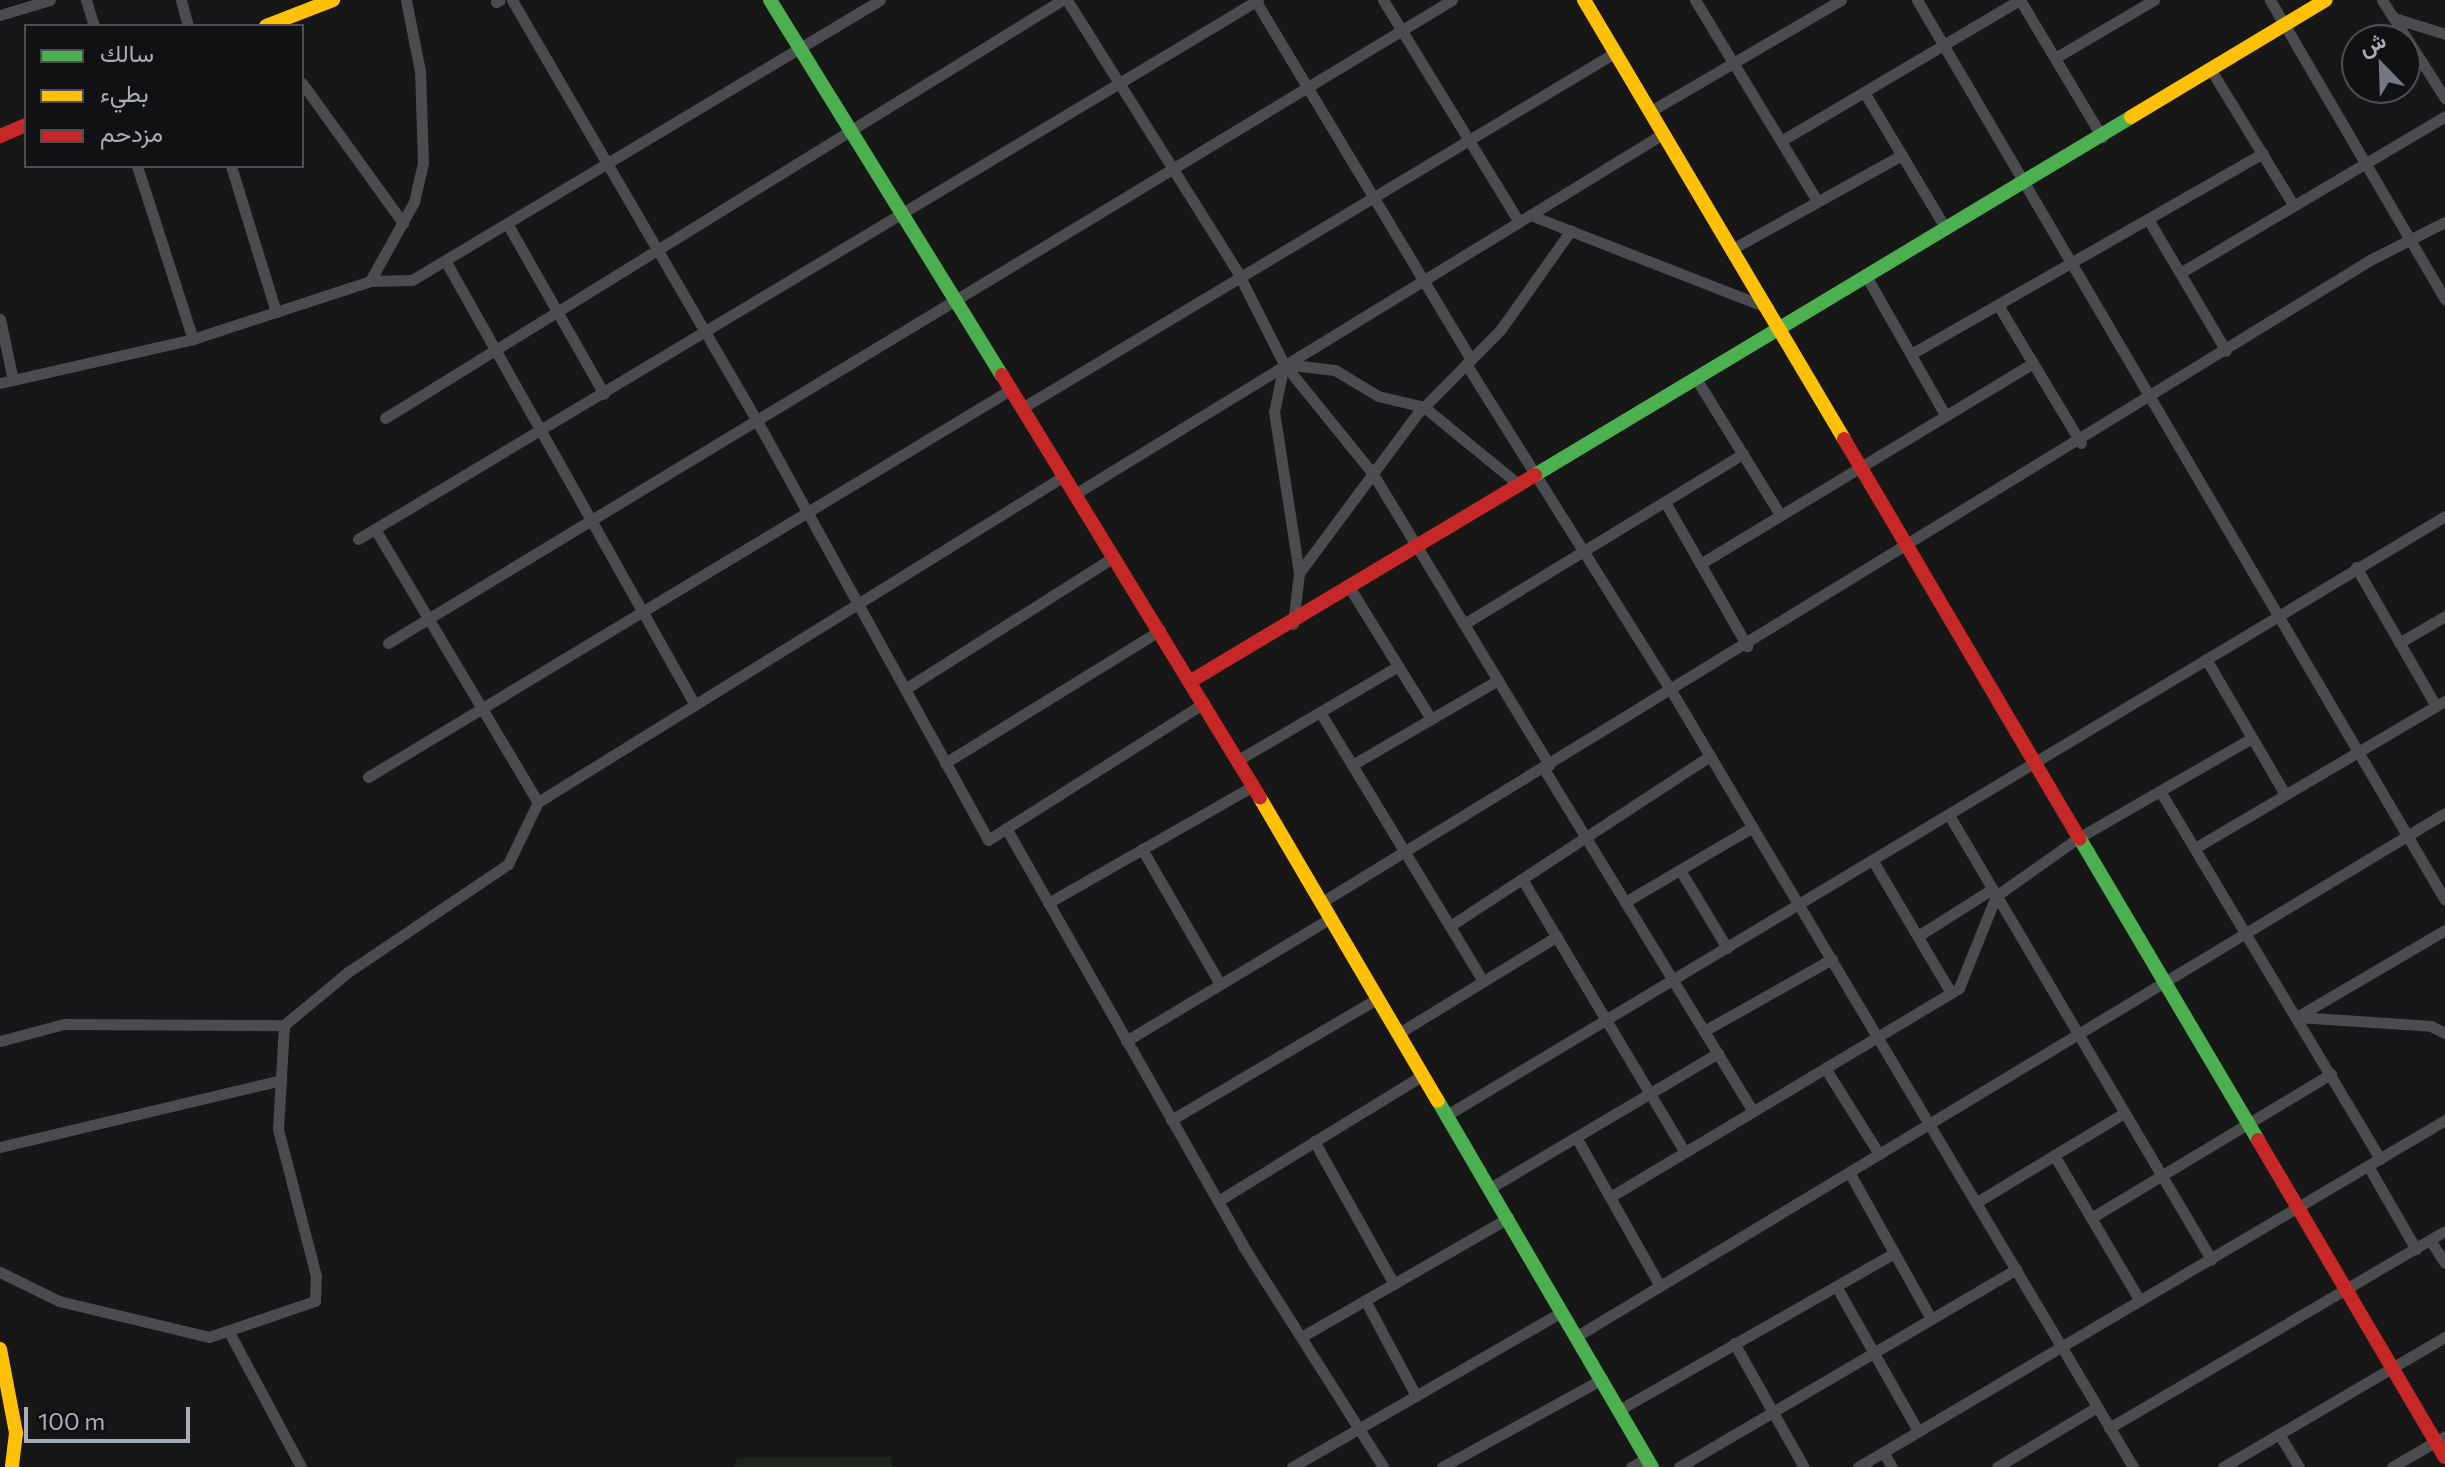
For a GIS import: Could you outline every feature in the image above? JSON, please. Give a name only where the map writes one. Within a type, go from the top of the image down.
[{"type":"street","points":[[0,15],[50,0]]},
{"type":"street","points":[[86,0],[93,24]]},
{"type":"street","points":[[181,0],[187,24]]},
{"type":"street","points":[[275,24],[333,0]]},
{"type":"street","points":[[370,281],[403,223],[423,164],[420,71],[406,0]]},
{"type":"street","points":[[512,0],[757,421],[988,840],[1204,703]]},
{"type":"street","points":[[770,0],[1191,681],[1508,1218],[1650,1462],[1631,1467]]},
{"type":"street","points":[[0,383],[193,339],[370,281],[412,280],[880,0]]},
{"type":"street","points":[[385,418],[1064,0],[1240,277],[1284,364],[1373,474],[1498,680],[1586,837],[1753,1111]]},
{"type":"street","points":[[358,539],[902,217],[1256,0],[1427,280],[1469,362],[1586,550],[1930,1123],[2128,1465]]},
{"type":"street","points":[[1383,0],[1519,222]]},
{"type":"street","points":[[388,643],[1452,0]]},
{"type":"street","points":[[1584,0],[1863,465],[2078,838],[2168,980],[2393,1367],[2440,1438],[2445,1457]]},
{"type":"street","points":[[1695,0],[1817,201]]},
{"type":"street","points":[[1651,111],[1841,0]]},
{"type":"street","points":[[1917,0],[2029,181],[2149,400],[2445,900]]},
{"type":"street","points":[[1781,141],[2020,0],[2102,137]]},
{"type":"street","points":[[2055,58],[2154,0]]},
{"type":"street","points":[[2270,0],[2414,238],[2445,300]]},
{"type":"street","points":[[1191,681],[1351,590],[1779,323],[2029,181],[2326,0]]},
{"type":"street","points":[[2382,0],[2445,98]]},
{"type":"street","points":[[2394,18],[2445,34]]},
{"type":"street","points":[[1022,408],[1616,52]]},
{"type":"street","points":[[2211,70],[2294,206]]},
{"type":"street","points":[[304,86],[403,223]]},
{"type":"street","points":[[1864,92],[1946,229]]},
{"type":"street","points":[[2180,273],[2445,116]]},
{"type":"street","points":[[0,136],[24,126]]},
{"type":"street","points":[[1075,494],[1664,133]]},
{"type":"street","points":[[1911,354],[2263,153]]},
{"type":"street","points":[[1734,248],[1902,155]]},
{"type":"street","points":[[138,168],[193,339]]},
{"type":"street","points":[[232,168],[276,312]]},
{"type":"street","points":[[1530,215],[1770,308]]},
{"type":"street","points":[[2148,219],[2226,351]]},
{"type":"street","points":[[1322,902],[1911,547],[2226,351],[2445,222]]},
{"type":"street","points":[[508,225],[604,394]]},
{"type":"street","points":[[1299,573],[1424,407],[1469,362],[1571,230]]},
{"type":"street","points":[[446,262],[695,705]]},
{"type":"street","points":[[1865,274],[1944,413]]},
{"type":"street","points":[[1998,305],[2081,443]]},
{"type":"street","points":[[0,319],[13,380]]},
{"type":"street","points":[[1700,564],[1944,413],[2033,363]]},
{"type":"street","points":[[1284,364],[1335,370],[1378,396],[1424,407],[1518,484]]},
{"type":"street","points":[[1284,364],[1274,412],[1299,573],[1293,624]]},
{"type":"street","points":[[1695,377],[1781,516]]},
{"type":"street","points":[[368,777],[1010,390]]},
{"type":"street","points":[[1464,624],[1743,454]]},
{"type":"street","points":[[0,1041],[64,1024],[284,1025],[348,972],[508,864],[538,802],[1064,476]]},
{"type":"street","points":[[1665,502],[1747,646]]},
{"type":"street","points":[[1447,1115],[2445,516]]},
{"type":"street","points":[[375,529],[538,802]]},
{"type":"street","points":[[905,689],[1114,557]]},
{"type":"street","points":[[2195,848],[2440,703],[2399,643],[2356,567]]},
{"type":"street","points":[[1351,590],[1431,719]]},
{"type":"street","points":[[2399,643],[2445,616]]},
{"type":"street","points":[[945,763],[1160,630]]},
{"type":"street","points":[[2206,659],[2250,739],[2285,794]]},
{"type":"street","points":[[1238,760],[1398,666]]},
{"type":"street","points":[[1352,765],[1498,680]]},
{"type":"street","points":[[1320,712],[1483,981]]},
{"type":"street","points":[[1918,936],[2078,838],[2250,739]]},
{"type":"street","points":[[1450,926],[1710,756]]},
{"type":"street","points":[[1048,903],[1253,786]]},
{"type":"street","points":[[2160,791],[2248,932],[2380,1159]]},
{"type":"street","points":[[1577,1336],[2445,813]]},
{"type":"street","points":[[1949,815],[2211,1259]]},
{"type":"street","points":[[1625,902],[1753,827]]},
{"type":"street","points":[[1006,828],[1218,1201],[1383,1467]]},
{"type":"street","points":[[1142,849],[1220,984]]},
{"type":"street","points":[[1873,861],[1951,993]]},
{"type":"street","points":[[1680,870],[1727,948]]},
{"type":"street","points":[[1522,879],[1685,1152]]},
{"type":"street","points":[[1610,1197],[1951,993],[1972,963],[1994,892]]},
{"type":"street","points":[[1126,1041],[1331,918]]},
{"type":"street","points":[[2297,1017],[2445,930]]},
{"type":"street","points":[[1399,1033],[1557,936]]},
{"type":"street","points":[[1704,1031],[1832,959]]},
{"type":"street","points":[[1171,1120],[1378,998]]},
{"type":"street","points":[[2297,1017],[2431,1026],[2445,1033]]},
{"type":"street","points":[[0,1272],[59,1301],[209,1337],[315,1301],[316,1276],[278,1129],[284,1025]]},
{"type":"street","points":[[1490,1188],[1718,1053]]},
{"type":"street","points":[[1825,1068],[1879,1154]]},
{"type":"street","points":[[2091,1218],[2331,1074]]},
{"type":"street","points":[[1218,1201],[1423,1075]]},
{"type":"street","points":[[0,1147],[281,1080]]},
{"type":"street","points":[[1977,1202],[2124,1113]]},
{"type":"street","points":[[1858,1467],[2445,1120]]},
{"type":"street","points":[[1576,1137],[1660,1286]]},
{"type":"street","points":[[1314,1141],[1394,1284]]},
{"type":"street","points":[[2054,1155],[2140,1301]]},
{"type":"street","points":[[2368,1166],[2416,1249]]},
{"type":"street","points":[[1849,1172],[1931,1319]]},
{"type":"street","points":[[1303,1336],[1508,1218]]},
{"type":"street","points":[[2109,1428],[2445,1231]]},
{"type":"street","points":[[2430,1240],[2445,1263]]},
{"type":"street","points":[[1619,1410],[1894,1253]]},
{"type":"street","points":[[1679,1467],[2016,1269]]},
{"type":"street","points":[[1836,1286],[1918,1431]]},
{"type":"street","points":[[1365,1300],[1416,1396]]},
{"type":"street","points":[[1292,1467],[1562,1312]]},
{"type":"street","points":[[229,1332],[301,1467]]},
{"type":"street","points":[[2223,1467],[2445,1337]]},
{"type":"street","points":[[1734,1343],[1804,1467]]},
{"type":"street","points":[[0,1349],[12,1467]]},
{"type":"street","points":[[1442,1467],[1602,1379]]},
{"type":"street","points":[[1997,1467],[2097,1407]]},
{"type":"street","points":[[2279,1434],[2299,1467]]},
{"type":"street","points":[[2392,1467],[2440,1438]]},
{"type":"street","points":[[1883,1452],[1892,1467]]},
{"type":"shaded area","points":[[891,1457],[892,1467],[734,1467],[737,1458]]},
{"type":"traffic: fast","points":[[770,0],[1002,375]]},
{"type":"traffic: fast","points":[[1535,475],[2131,117]]},
{"type":"traffic: fast","points":[[2080,839],[2258,1140]]},
{"type":"traffic: fast","points":[[1438,1101],[1652,1467]]},
{"type":"traffic: slow","points":[[271,24],[333,0]]},
{"type":"traffic: slow","points":[[1584,0],[1844,439]]},
{"type":"traffic: slow","points":[[2131,117],[2326,0]]},
{"type":"traffic: slow","points":[[1260,798],[1438,1101]]},
{"type":"traffic: slow","points":[[0,1349],[16,1433],[12,1467]]},
{"type":"traffic: jam","points":[[0,136],[24,126]]},
{"type":"traffic: jam","points":[[1002,375],[1260,798]]},
{"type":"traffic: jam","points":[[1844,439],[2080,839]]},
{"type":"traffic: jam","points":[[1191,681],[1535,475]]},
{"type":"traffic: jam","points":[[2258,1140],[2445,1457]]}]
